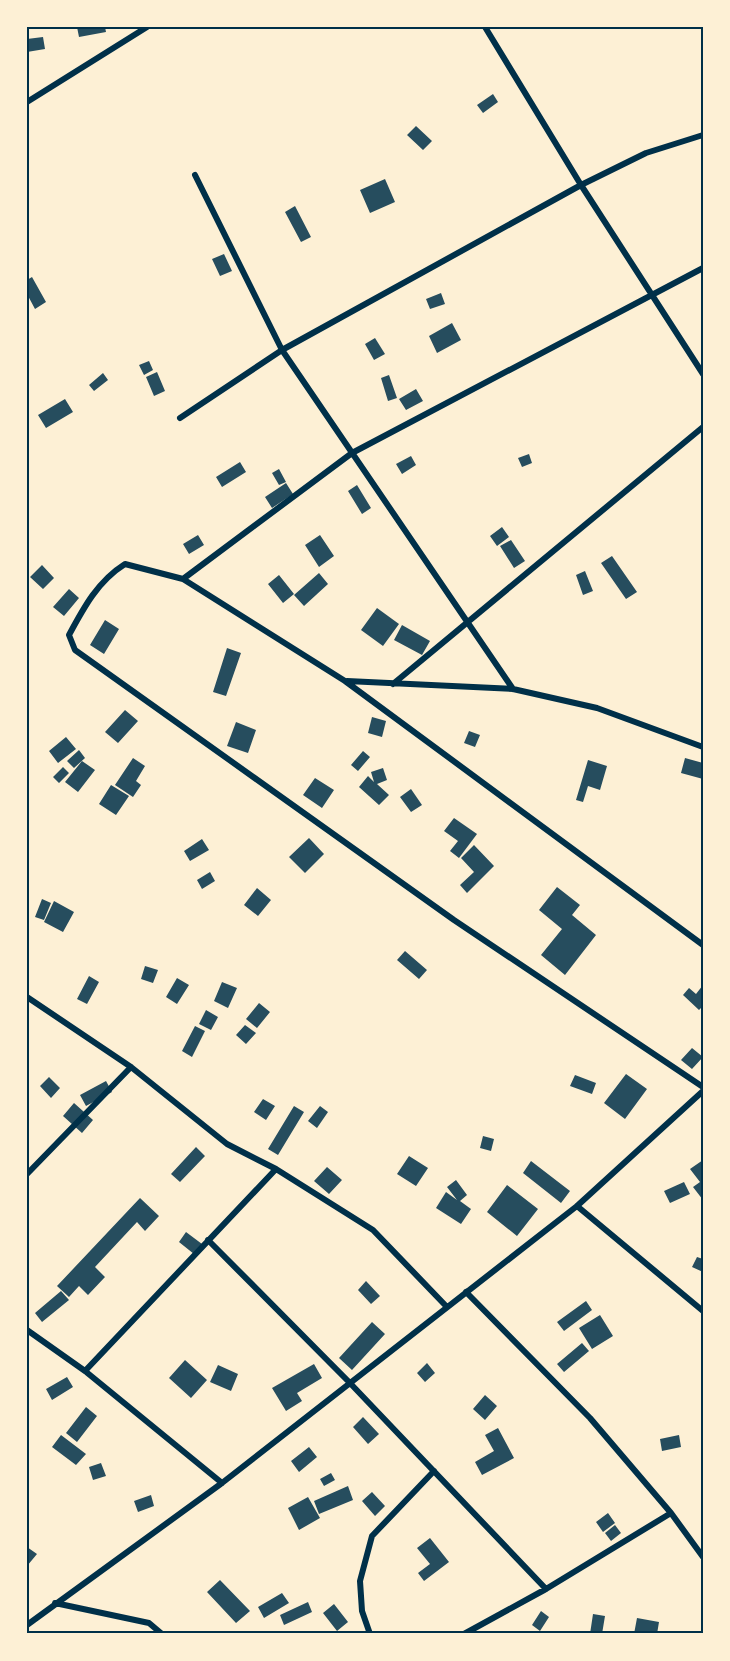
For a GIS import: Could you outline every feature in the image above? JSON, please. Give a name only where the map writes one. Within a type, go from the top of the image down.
[{"type":"street","points":[[27,102],[147,27]]},
{"type":"street","points":[[485,27],[581,185],[653,293],[703,374]]},
{"type":"street","points":[[180,418],[282,350],[581,185],[646,153],[703,135]]},
{"type":"street","points":[[195,175],[282,350],[513,689]]},
{"type":"street","points":[[183,579],[352,453],[703,268]]},
{"type":"street","points":[[393,684],[703,427]]},
{"type":"street","points":[[27,1625],[55,1602],[222,1483],[577,1206],[703,1089],[454,920],[75,650],[69,635],[87,602],[110,574],[125,564],[183,579],[345,681],[703,945]]},
{"type":"street","points":[[345,681],[513,689],[597,708],[703,747]]},
{"type":"street","points":[[27,997],[131,1067],[227,1144],[276,1169],[373,1230],[446,1306]]},
{"type":"street","points":[[27,1174],[131,1067]]},
{"type":"street","points":[[85,1371],[276,1169]]},
{"type":"street","points":[[577,1206],[703,1311]]},
{"type":"street","points":[[208,1240],[349,1382],[546,1589]]},
{"type":"street","points":[[466,1292],[591,1418],[671,1513],[703,1557]]},
{"type":"street","points":[[27,1330],[85,1371],[222,1483]]},
{"type":"street","points":[[370,1634],[362,1611],[360,1581],[372,1536],[434,1471]]},
{"type":"street","points":[[464,1634],[546,1589],[671,1513]]},
{"type":"street","points":[[55,1602],[149,1623],[162,1634]]},
{"type":"building","points":[[77,27],[105,27],[106,32],[79,37]]},
{"type":"building","points":[[43,37],[45,49],[27,52],[27,39]]},
{"type":"building","points":[[493,94],[498,102],[483,113],[477,105]]},
{"type":"building","points":[[416,126],[432,141],[423,150],[407,135]]},
{"type":"building","points":[[385,179],[395,202],[370,213],[360,190]]},
{"type":"building","points":[[295,206],[311,237],[301,242],[285,212]]},
{"type":"building","points":[[224,254],[232,271],[220,276],[212,259]]},
{"type":"building","points":[[32,277],[46,302],[35,309],[27,294],[27,280]]},
{"type":"building","points":[[441,293],[445,304],[430,309],[426,299]]},
{"type":"building","points":[[452,323],[461,340],[437,353],[429,336]]},
{"type":"building","points":[[375,338],[385,354],[374,360],[365,344]]},
{"type":"building","points":[[149,361],[153,370],[144,375],[139,365]]},
{"type":"building","points":[[157,372],[165,391],[154,396],[146,377]]},
{"type":"building","points":[[103,373],[108,380],[94,391],[89,385]]},
{"type":"building","points":[[389,375],[397,398],[388,401],[381,378]]},
{"type":"building","points":[[416,389],[423,401],[406,410],[399,399]]},
{"type":"building","points":[[65,399],[73,412],[46,428],[38,415]]},
{"type":"building","points":[[529,454],[532,463],[522,467],[518,458]]},
{"type":"building","points":[[411,456],[416,465],[402,474],[396,464]]},
{"type":"building","points":[[240,462],[246,472],[222,487],[216,477]]},
{"type":"building","points":[[279,469],[286,482],[279,485],[272,473]]},
{"type":"building","points":[[286,483],[293,494],[272,508],[265,497]]},
{"type":"building","points":[[357,485],[371,508],[362,514],[348,491]]},
{"type":"building","points":[[502,527],[509,537],[497,546],[490,536]]},
{"type":"building","points":[[198,535],[204,545],[189,554],[183,544]]},
{"type":"building","points":[[320,535],[334,556],[319,567],[305,545]]},
{"type":"building","points":[[511,540],[525,561],[514,568],[500,546]]},
{"type":"building","points":[[612,556],[637,592],[626,599],[601,563]]},
{"type":"building","points":[[42,565],[54,578],[43,589],[30,577]]},
{"type":"building","points":[[585,571],[593,591],[583,595],[576,575]]},
{"type":"building","points":[[319,573],[328,584],[304,606],[294,595]]},
{"type":"building","points":[[279,575],[294,594],[283,603],[268,584]]},
{"type":"building","points":[[69,589],[79,598],[64,616],[53,607]]},
{"type":"building","points":[[377,608],[399,624],[383,646],[361,630]]},
{"type":"building","points":[[105,620],[119,629],[104,654],[90,645]]},
{"type":"building","points":[[402,625],[430,641],[422,655],[394,640]]},
{"type":"building","points":[[227,648],[241,653],[226,696],[213,692]]},
{"type":"building","points":[[125,710],[138,721],[118,743],[105,732]]},
{"type":"building","points":[[372,717],[386,721],[382,737],[368,733]]},
{"type":"building","points":[[236,722],[256,730],[248,753],[227,746]]},
{"type":"building","points":[[469,731],[480,735],[475,747],[464,743]]},
{"type":"building","points":[[66,737],[76,749],[58,763],[49,751]]},
{"type":"building","points":[[79,750],[85,758],[74,768],[67,761]]},
{"type":"building","points":[[363,751],[370,757],[358,771],[351,765]]},
{"type":"building","points":[[133,758],[145,766],[136,781],[141,785],[133,797],[115,785]]},
{"type":"building","points":[[685,758],[703,763],[703,779],[681,773]]},
{"type":"building","points":[[588,760],[607,766],[600,790],[588,786],[583,802],[576,800]]},
{"type":"building","points":[[82,761],[95,770],[78,792],[65,782]]},
{"type":"building","points":[[63,767],[69,773],[59,783],[53,777]]},
{"type":"building","points":[[383,768],[387,780],[377,784],[389,795],[379,805],[359,787],[368,776],[374,782],[371,772]]},
{"type":"building","points":[[315,778],[334,790],[322,808],[303,795]]},
{"type":"building","points":[[111,785],[129,796],[116,815],[99,804]]},
{"type":"building","points":[[411,789],[422,805],[411,812],[400,797]]},
{"type":"building","points":[[454,818],[477,834],[459,858],[450,851],[458,841],[444,831]]},
{"type":"building","points":[[309,838],[324,854],[305,873],[289,857]]},
{"type":"building","points":[[202,839],[209,850],[190,861],[184,851]]},
{"type":"building","points":[[474,845],[494,866],[467,893],[460,885],[474,872],[461,858]]},
{"type":"building","points":[[210,872],[215,881],[202,889],[197,880]]},
{"type":"building","points":[[557,887],[580,905],[572,915],[596,935],[565,975],[541,955],[562,929],[539,910]]},
{"type":"building","points":[[257,888],[271,900],[258,916],[244,905]]},
{"type":"building","points":[[42,899],[51,903],[44,920],[35,917]]},
{"type":"building","points":[[54,901],[74,912],[63,932],[44,922]]},
{"type":"building","points":[[405,951],[427,970],[419,979],[397,960]]},
{"type":"building","points":[[145,966],[158,970],[153,983],[141,979]]},
{"type":"building","points":[[89,976],[99,982],[87,1004],[77,999]]},
{"type":"building","points":[[177,978],[189,985],[177,1004],[166,997]]},
{"type":"building","points":[[222,982],[237,988],[228,1008],[214,1001]]},
{"type":"building","points":[[703,985],[703,1006],[699,1010],[683,995],[689,988],[696,994]]},
{"type":"building","points":[[259,1003],[270,1012],[257,1028],[246,1019]]},
{"type":"building","points":[[206,1010],[218,1017],[211,1030],[199,1024]]},
{"type":"building","points":[[245,1025],[256,1033],[246,1044],[236,1035]]},
{"type":"building","points":[[195,1026],[205,1031],[192,1057],[182,1051]]},
{"type":"building","points":[[692,1048],[703,1057],[692,1069],[681,1060]]},
{"type":"building","points":[[626,1074],[647,1089],[625,1119],[604,1103]]},
{"type":"building","points":[[575,1075],[596,1083],[592,1094],[570,1086]]},
{"type":"building","points":[[49,1077],[60,1088],[51,1098],[40,1086]]},
{"type":"building","points":[[106,1081],[112,1092],[86,1106],[80,1095]]},
{"type":"building","points":[[263,1099],[275,1106],[266,1120],[254,1112]]},
{"type":"building","points":[[74,1103],[93,1120],[82,1133],[63,1116]]},
{"type":"building","points":[[294,1106],[304,1112],[278,1155],[268,1149]]},
{"type":"building","points":[[320,1106],[328,1112],[317,1128],[308,1121]]},
{"type":"building","points":[[483,1136],[494,1139],[491,1151],[480,1148]]},
{"type":"building","points":[[196,1147],[205,1156],[180,1182],[171,1174]]},
{"type":"building","points":[[409,1156],[428,1168],[416,1186],[397,1174]]},
{"type":"building","points":[[703,1160],[703,1200],[693,1187],[700,1182],[690,1169]]},
{"type":"building","points":[[531,1161],[570,1191],[561,1203],[523,1173]]},
{"type":"building","points":[[327,1167],[342,1180],[329,1194],[314,1181]]},
{"type":"building","points":[[456,1180],[467,1195],[460,1201],[471,1209],[461,1224],[436,1208],[446,1192],[457,1200],[447,1187]]},
{"type":"building","points":[[684,1182],[690,1194],[670,1203],[664,1191]]},
{"type":"building","points":[[507,1185],[538,1209],[517,1236],[487,1212]]},
{"type":"building","points":[[140,1198],[159,1216],[145,1231],[137,1222],[95,1267],[105,1277],[88,1295],[79,1286],[69,1297],[57,1286]]},
{"type":"building","points":[[186,1232],[202,1244],[194,1254],[179,1242]]},
{"type":"building","points":[[697,1257],[703,1259],[703,1272],[692,1267]]},
{"type":"building","points":[[366,1281],[380,1296],[371,1304],[358,1290]]},
{"type":"building","points":[[61,1291],[69,1300],[42,1322],[35,1313]]},
{"type":"building","points":[[586,1301],[592,1310],[564,1331],[557,1322]]},
{"type":"building","points":[[600,1315],[613,1336],[592,1349],[579,1328]]},
{"type":"building","points":[[372,1322],[385,1334],[352,1370],[339,1358]]},
{"type":"building","points":[[582,1343],[589,1351],[564,1372],[557,1364]]},
{"type":"building","points":[[185,1360],[207,1380],[191,1398],[169,1378]]},
{"type":"building","points":[[427,1363],[435,1373],[425,1382],[417,1373]]},
{"type":"building","points":[[314,1364],[322,1378],[297,1393],[302,1401],[286,1411],[272,1388]]},
{"type":"building","points":[[218,1365],[238,1374],[231,1391],[210,1382]]},
{"type":"building","points":[[67,1377],[73,1387],[52,1400],[46,1389]]},
{"type":"building","points":[[485,1395],[497,1406],[485,1420],[473,1409]]},
{"type":"building","points":[[86,1407],[97,1416],[77,1442],[66,1433]]},
{"type":"building","points":[[363,1417],[379,1434],[368,1444],[353,1427]]},
{"type":"building","points":[[498,1428],[514,1458],[482,1475],[475,1462],[494,1451],[485,1435]]},
{"type":"building","points":[[61,1435],[86,1454],[76,1465],[52,1447]]},
{"type":"building","points":[[679,1435],[681,1447],[662,1451],[660,1439]]},
{"type":"building","points":[[309,1447],[317,1457],[299,1472],[291,1461]]},
{"type":"building","points":[[101,1463],[106,1476],[93,1480],[89,1467]]},
{"type":"building","points":[[331,1473],[335,1480],[324,1486],[320,1479]]},
{"type":"building","points":[[348,1486],[353,1500],[319,1514],[314,1501]]},
{"type":"building","points":[[372,1492],[385,1506],[375,1516],[362,1501]]},
{"type":"building","points":[[151,1495],[154,1506],[138,1512],[134,1501]]},
{"type":"building","points":[[308,1497],[320,1518],[299,1530],[288,1508]]},
{"type":"building","points":[[608,1513],[615,1523],[603,1532],[596,1522]]},
{"type":"building","points":[[615,1525],[621,1533],[611,1541],[605,1533]]},
{"type":"building","points":[[430,1538],[449,1562],[424,1581],[418,1573],[430,1564],[417,1548]]},
{"type":"building","points":[[27,1547],[37,1554],[27,1566]]},
{"type":"building","points":[[220,1580],[250,1611],[236,1623],[207,1592]]},
{"type":"building","points":[[282,1593],[289,1603],[264,1618],[258,1607]]},
{"type":"building","points":[[308,1602],[312,1612],[284,1625],[280,1615]]},
{"type":"building","points":[[334,1604],[348,1622],[337,1631],[323,1613]]},
{"type":"building","points":[[541,1611],[549,1617],[540,1631],[532,1625]]},
{"type":"building","points":[[593,1614],[605,1616],[602,1634],[590,1634]]},
{"type":"building","points":[[637,1618],[659,1622],[657,1634],[634,1634]]}]
